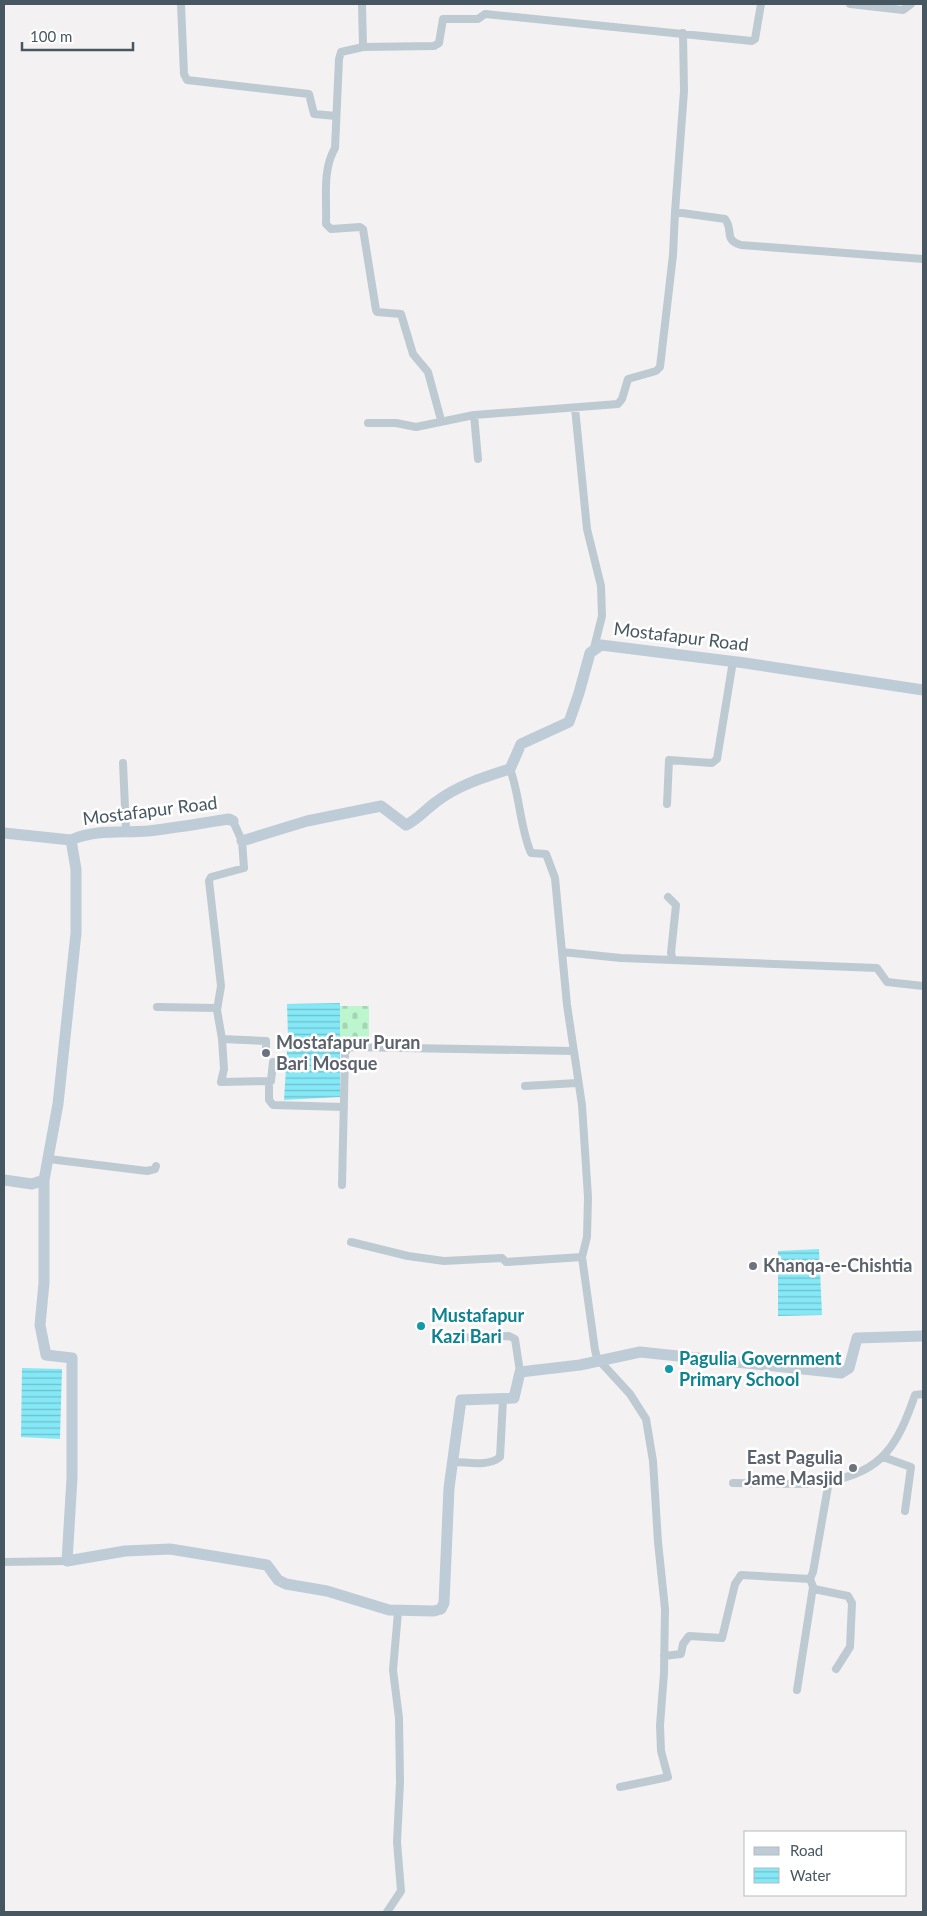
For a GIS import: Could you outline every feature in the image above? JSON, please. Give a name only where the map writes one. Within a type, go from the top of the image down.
[{"type":"street","points":[[181,4],[184,74],[187,80],[310,94],[314,114],[336,116]]},
{"type":"street","points":[[362,4],[363,47]]},
{"type":"street","points":[[442,420],[428,372],[414,354],[400,314],[377,312],[376,310],[363,229],[331,229],[326,224],[327,169],[328,159],[335,148],[341,52],[363,47],[434,46],[439,43],[443,19],[478,19],[485,14],[752,41],[755,39],[761,4]]},
{"type":"street","points":[[850,4],[903,10],[911,4]]},
{"type":"street","points":[[368,423],[396,423],[416,427],[442,420],[474,415],[618,404],[622,399],[628,379],[656,371],[660,367],[672,255],[684,91],[683,33]]},
{"type":"street","points":[[675,212],[725,219],[728,221],[730,239],[741,246],[923,259]]},
{"type":"street","points":[[575,408],[587,529],[601,586],[602,616],[594,648]]},
{"type":"street","points":[[474,415],[478,458]]},
{"type":"street","name":"Mostafapur Road","points":[[510,770],[521,744],[568,722],[579,693],[590,653],[594,648],[601,645],[734,661],[923,690]]},
{"type":"street","points":[[667,804],[669,760],[712,762],[717,760],[734,661]]},
{"type":"street","points":[[123,763],[126,830]]},
{"type":"street","points":[[242,841],[307,822],[381,806],[406,825],[416,820],[435,802],[452,791],[490,775],[510,770],[515,782],[526,842],[531,853],[546,854],[555,878],[573,1051],[576,1059],[577,1083],[582,1105],[587,1180],[587,1237],[582,1257],[595,1350],[600,1360],[630,1394],[646,1419],[653,1460],[656,1524],[665,1609],[660,1724],[661,1751],[668,1777],[620,1787]]},
{"type":"street","name":"Mostafapur Road","points":[[4,833],[71,840],[81,836],[126,830],[146,831],[229,819],[233,821],[242,841],[244,868],[209,879],[221,986],[217,1008]]},
{"type":"street","points":[[67,1561],[72,1478],[72,1358],[46,1355],[40,1324],[44,1283],[44,1180],[58,1104],[76,933],[76,868],[71,840]]},
{"type":"street","points":[[668,897],[676,906],[671,952],[673,960]]},
{"type":"street","points":[[562,952],[673,960],[878,968],[887,982],[923,986]]},
{"type":"street","points":[[157,1008],[217,1008],[224,1069],[221,1082],[271,1081],[273,1062]]},
{"type":"street","points":[[222,1040],[266,1042],[266,1052]]},
{"type":"street","points":[[342,1185],[345,1053],[348,1047],[573,1051]]},
{"type":"street","points":[[525,1086],[577,1083]]},
{"type":"street","points":[[269,1087],[269,1100],[273,1105],[344,1107]]},
{"type":"street","points":[[49,1158],[147,1171],[155,1169],[156,1166]]},
{"type":"street","points":[[4,1180],[32,1184],[44,1180]]},
{"type":"street","points":[[351,1242],[408,1256],[444,1261],[502,1258],[506,1262],[518,1262],[582,1257]]},
{"type":"street","points":[[4,1562],[67,1561],[125,1551],[170,1549],[267,1565],[278,1580],[286,1584],[327,1591],[398,1612],[442,1609],[449,1488],[461,1400],[503,1400],[514,1398],[520,1372],[515,1339],[509,1336],[450,1338]]},
{"type":"street","points":[[520,1372],[580,1365],[640,1352],[840,1374],[849,1368],[858,1338],[923,1336]]},
{"type":"street","points":[[733,1483],[806,1484],[860,1474],[883,1457],[899,1436],[916,1396],[923,1394]]},
{"type":"street","points":[[453,1462],[485,1463],[494,1462],[500,1457],[503,1400]]},
{"type":"street","points":[[883,1457],[911,1467],[905,1511]]},
{"type":"street","points":[[798,1690],[813,1572],[829,1481]]},
{"type":"street","points":[[664,1656],[681,1654],[683,1644],[689,1636],[722,1638],[735,1584],[741,1575],[812,1583],[824,1592],[848,1596],[852,1603],[850,1647],[836,1669]]},
{"type":"street","points":[[386,1912],[401,1891],[397,1842],[400,1782],[399,1718],[393,1670],[398,1612]]},
{"type":"green space","points":[[334,1006],[369,1006],[369,1040],[333,1040]]},
{"type":"water","points":[[340,1003],[340,1097],[284,1100],[288,1036],[287,1004]]},
{"type":"water","points":[[819,1249],[822,1315],[778,1316],[778,1251]]},
{"type":"water","points":[[22,1368],[62,1369],[60,1439],[21,1437]]},
{"type":"place","name":"Mostafapur Puran Bari Mosque","points":[[266,1053]]},
{"type":"place","name":"Khanqa-e-Chishtia","points":[[753,1266]]},
{"type":"place","name":"Mustafapur Kazi Bari","points":[[421,1326]]},
{"type":"place","name":"Pagulia Government Primary School","points":[[669,1369]]},
{"type":"place","name":"East Pagulia Jame Masjid","points":[[853,1468]]}]
